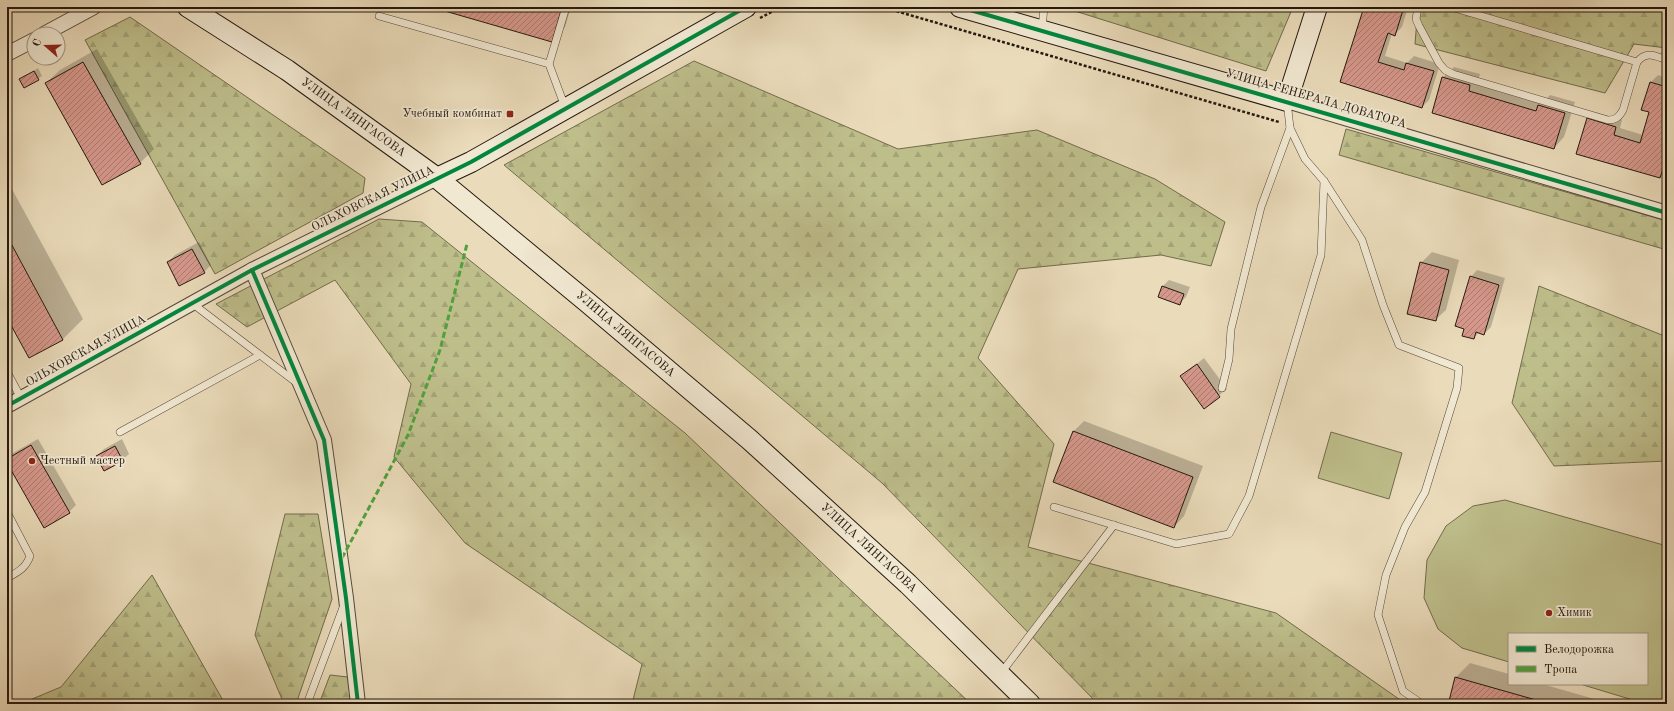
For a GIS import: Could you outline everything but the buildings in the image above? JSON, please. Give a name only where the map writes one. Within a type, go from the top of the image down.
[{"type":"main road","name":"УЛИЦА ЛЯНГАСОВА","points":[[188,7],[286,70],[437,178],[587,302],[750,440],[908,584],[1030,704]]},
{"type":"main road","name":"ОЛЬХОВСКАЯ УЛИЦА","points":[[437,178],[471,162],[746,7]]},
{"type":"main road","name":"УЛИЦА ГЕНЕРАЛА ДОВАТОРА","points":[[960,7],[1287,101]]},
{"type":"main road","points":[[1287,101],[1317,7]]},
{"type":"street","points":[[59,26],[94,7]]},
{"type":"street","points":[[7,54],[26,44]]},
{"type":"street","name":"УЛИЦА ГЕНЕРАЛА ДОВАТОРА","points":[[1287,101],[1667,212]]},
{"type":"street","name":"ОЛЬХОВСКАЯ УЛИЦА","points":[[7,406],[252,270],[437,178]]},
{"type":"street","points":[[252,270],[324,440],[346,598],[358,704]]},
{"type":"lane","points":[[566,7],[549,64],[566,109]]},
{"type":"lane","points":[[1042,30],[1044,7]]},
{"type":"lane","points":[[1418,7],[1416,19],[1418,26],[1439,63],[1445,70],[1453,74],[1608,120],[1614,120],[1619,117],[1623,110],[1637,62],[1642,56],[1648,54],[1667,60]]},
{"type":"lane","points":[[1450,7],[1637,62]]},
{"type":"lane","points":[[379,16],[549,64]]},
{"type":"lane","points":[[1287,101],[1290,128],[1305,159],[1324,181],[1362,240],[1383,305],[1399,345],[1459,368],[1457,388],[1425,492],[1405,527],[1386,575],[1378,615],[1403,691],[1422,704]]},
{"type":"lane","points":[[1222,388],[1230,359],[1231,328],[1262,207],[1290,128]]},
{"type":"lane","points":[[1054,507],[1176,544],[1229,534],[1249,496],[1321,255],[1324,181]]},
{"type":"lane","points":[[193,304],[300,385]]},
{"type":"lane","points":[[120,432],[260,355]]},
{"type":"lane","points":[[7,372],[21,398]]},
{"type":"lane","points":[[7,512],[30,556],[27,564],[22,570],[7,578]]},
{"type":"lane","points":[[1000,675],[1114,525]]},
{"type":"lane","points":[[307,704],[346,598]]},
{"type":"path","points":[[882,7],[1082,64],[1279,123],[1287,101]]},
{"type":"green space","points":[[1062,7],[1293,7],[1266,71]]},
{"type":"green space","points":[[1418,7],[1667,7],[1667,48],[1634,44],[1605,93],[1415,44]]},
{"type":"green space","points":[[130,17],[365,178],[363,193],[215,274],[85,40]]},
{"type":"green space","points":[[694,61],[898,149],[1037,130],[1155,179],[1225,222],[1211,266],[1161,255],[1018,269],[978,358],[1054,444],[1028,547],[1276,613],[1406,704],[1098,704],[882,483],[504,165]]},
{"type":"green space","points":[[1346,129],[1667,221],[1667,250],[1339,155]]},
{"type":"green space","points":[[379,219],[422,222],[685,433],[971,704],[632,704],[642,664],[465,543],[394,457],[411,384],[335,280],[247,327],[216,304]]},
{"type":"green space","points":[[1539,286],[1667,337],[1667,461],[1554,466],[1512,403]]},
{"type":"green space","points":[[1331,432],[1402,453],[1389,499],[1318,478]]},
{"type":"green space","name":"Химик","points":[[1505,500],[1667,546],[1667,704],[1646,704],[1583,685],[1648,685],[1648,633],[1508,633],[1508,662],[1462,648],[1438,629],[1424,598],[1427,560],[1446,526],[1473,506]]},
{"type":"green space","points":[[285,514],[318,514],[332,599],[296,704],[284,704],[255,635]]},
{"type":"green space","points":[[152,575],[225,704],[20,704],[61,687]]},
{"type":"green space","points":[[330,675],[348,677],[355,704],[319,704]]},
{"type":"marked path","points":[[342,558],[408,435],[440,350],[467,244]]},
{"type":"cycle path","points":[[7,406],[252,270],[471,162],[746,7]]},
{"type":"cycle path","points":[[960,7],[1667,213]]},
{"type":"cycle path","points":[[252,270],[324,440],[346,598],[358,704]]},
{"type":"place","name":"Учебный комбинат","points":[[510,114]]},
{"type":"place","name":"Честный мастер","points":[[32,461]]},
{"type":"place","name":"Химик","points":[[1549,613]]}]
